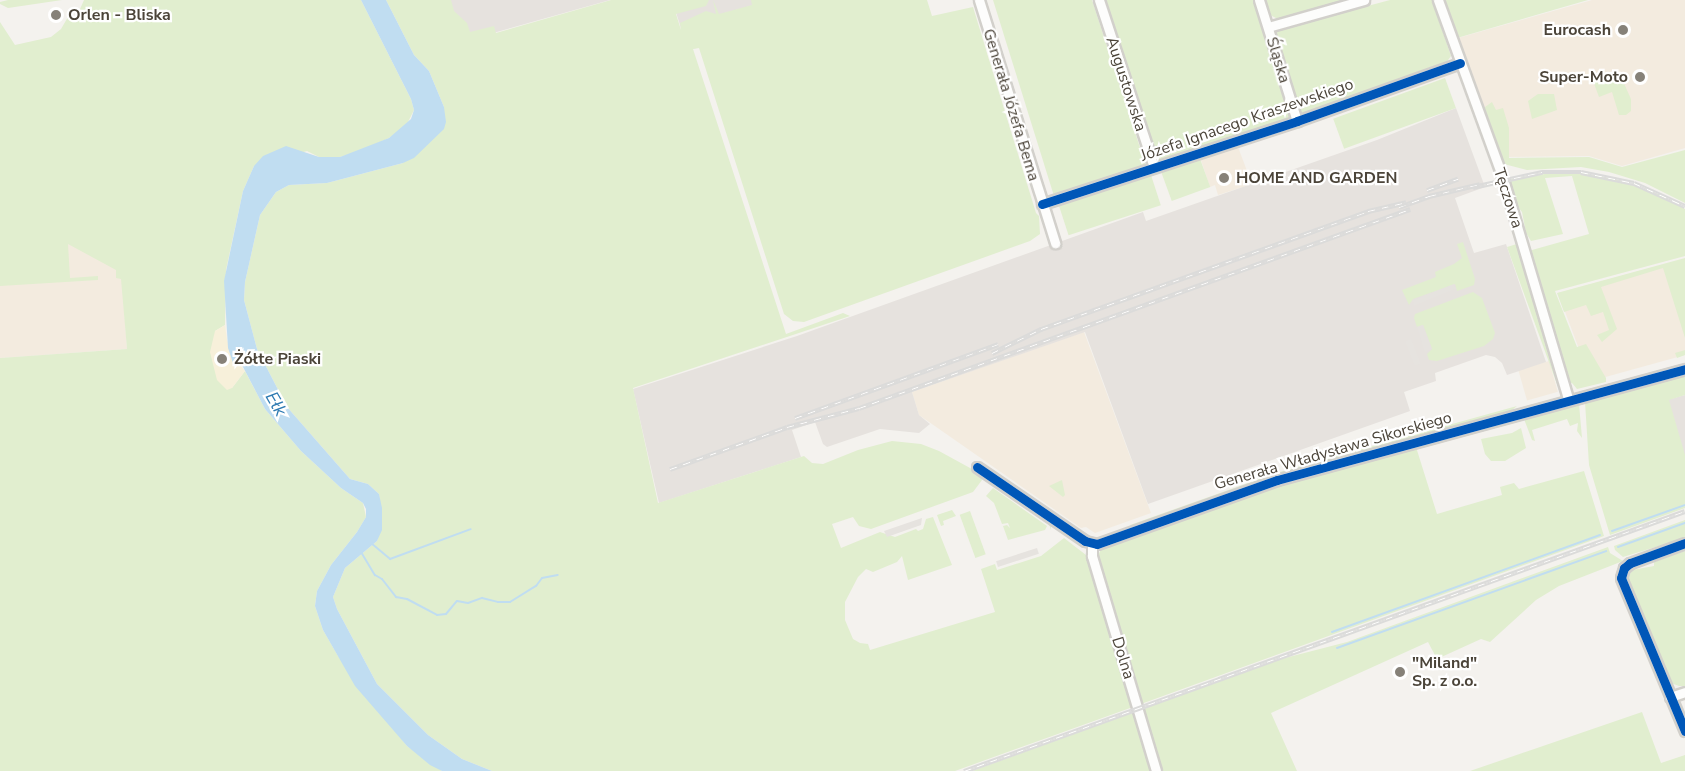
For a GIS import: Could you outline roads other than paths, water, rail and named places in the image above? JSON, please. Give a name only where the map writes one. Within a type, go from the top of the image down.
[{"type":"street","name":"Generała Józefa Bema","points":[[979,0],[1055,243]]},
{"type":"street","name":"Augustowska","points":[[1099,0],[1154,167]]},
{"type":"street","name":"Śląska","points":[[1259,0],[1297,121]]},
{"type":"street","points":[[1268,27],[1364,0]]},
{"type":"street","name":"Tęczowa","points":[[1438,0],[1503,179],[1568,399]]},
{"type":"street","name":"Józefa Ignacego Kraszewskiego","points":[[1042,204],[1297,121],[1461,63]]},
{"type":"street","name":"Generała Władysława Sikorskiego","points":[[1092,545],[1269,483],[1568,399],[1685,369]]},
{"type":"street","points":[[977,467],[1092,545]]},
{"type":"street","points":[[1685,543],[1630,563],[1623,571],[1622,582],[1685,731]]},
{"type":"street","name":"Dolna","points":[[1092,545],[1092,556],[1156,771]]},
{"type":"street","points":[[1670,697],[1685,692]]},
{"type":"water","name":"Ełk","points":[[361,0],[386,0],[414,55],[429,71],[444,107],[446,122],[444,129],[414,158],[403,163],[327,183],[289,185],[276,192],[260,215],[245,282],[244,300],[257,349],[287,407],[350,479],[368,484],[379,494],[382,508],[382,530],[377,541],[345,568],[333,597],[337,609],[377,684],[428,735],[462,759],[492,771],[442,771],[430,765],[407,746],[355,686],[323,630],[315,606],[317,591],[331,565],[366,517],[366,509],[363,503],[341,488],[301,451],[265,409],[242,365],[233,363],[228,348],[224,281],[243,191],[254,166],[263,156],[286,146],[319,157],[340,157],[389,138],[411,119],[414,110],[411,99]]},
{"type":"waterway","points":[[1612,531],[1685,505]]},
{"type":"waterway","points":[[1618,547],[1685,523]]},
{"type":"waterway","points":[[371,543],[390,559],[471,529]]},
{"type":"waterway","points":[[1332,632],[1600,535]]},
{"type":"waterway","points":[[1337,648],[1606,551]]},
{"type":"waterway","points":[[361,552],[375,575],[382,579],[396,597],[407,599],[437,615],[446,614],[457,601],[468,603],[482,598],[510,602],[536,586],[542,578],[558,575]]},
{"type":"railway","points":[[1473,187],[1542,172],[1581,172],[1634,183],[1685,206]]},
{"type":"railway","points":[[1427,190],[1458,179]]},
{"type":"railway","points":[[1399,207],[1429,196],[1480,184]]},
{"type":"railway","points":[[992,353],[1041,329],[1368,211],[1406,202]]},
{"type":"railway","points":[[670,469],[787,427],[859,408],[1410,209]]},
{"type":"railway","points":[[795,418],[998,344]]},
{"type":"railway","points":[[964,771],[1685,511]]},
{"type":"place","name":"Orlen - Bliska","points":[[56,15]]},
{"type":"place","name":"Eurocash","points":[[1623,30]]},
{"type":"place","name":"Super-Moto","points":[[1640,77]]},
{"type":"place","name":"HOME AND GARDEN","points":[[1224,178]]},
{"type":"place","name":"Żółte Piaski","points":[[222,359]]},
{"type":"place","name":"\"Miland\" Sp. z o.o.","points":[[1400,672]]}]
